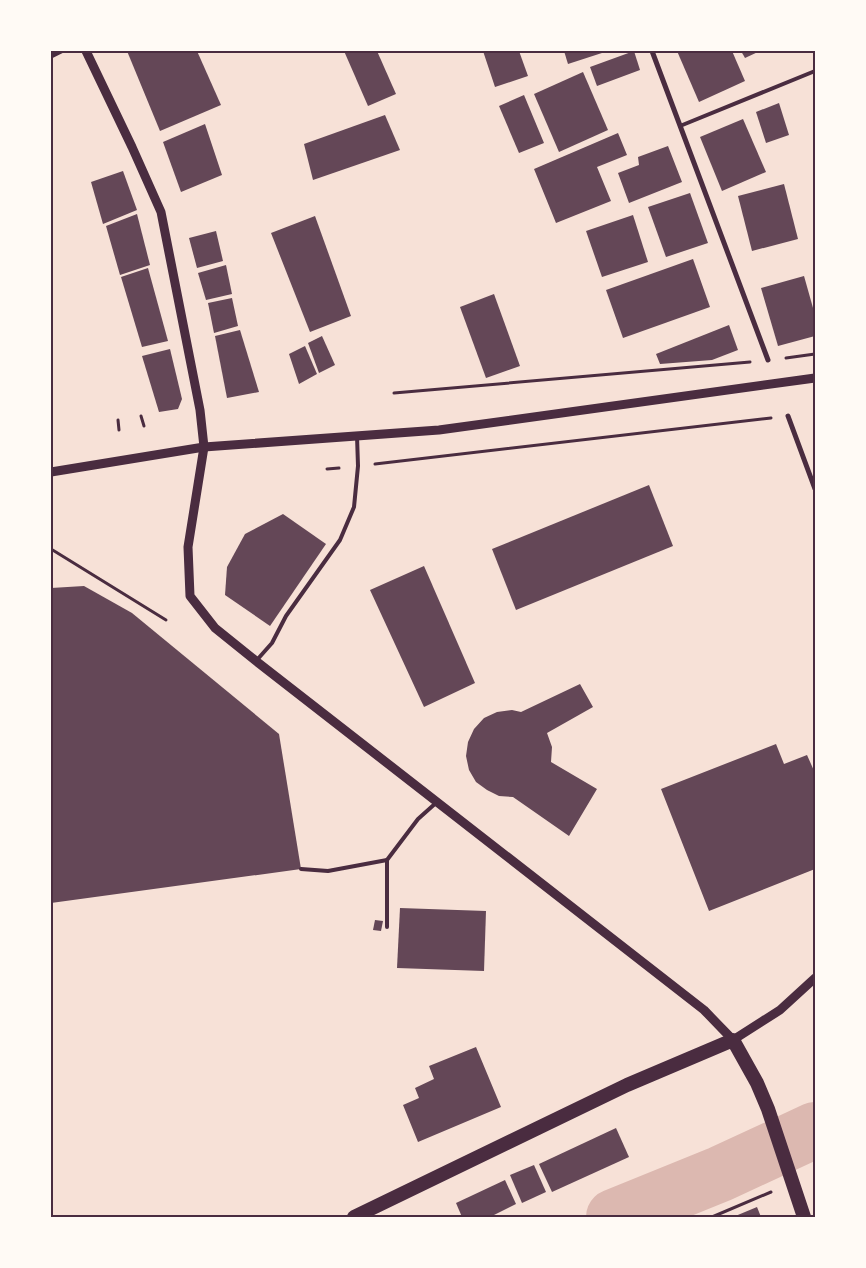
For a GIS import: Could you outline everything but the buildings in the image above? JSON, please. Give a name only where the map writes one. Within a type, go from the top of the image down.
[{"type":"highway","points":[[354,1217],[627,1085],[733,1040],[757,1083],[768,1109],[804,1217]]},
{"type":"street","points":[[51,56],[61,51]]},
{"type":"street","points":[[86,51],[161,212],[200,410],[204,447],[188,547],[190,596],[215,628],[704,1010],[733,1040],[780,1010],[815,978]]},
{"type":"street","points":[[652,51],[768,360]]},
{"type":"street","points":[[51,472],[204,447],[439,430],[815,378]]},
{"type":"street","points":[[788,416],[815,489]]},
{"type":"lane","points":[[680,126],[815,71]]},
{"type":"lane","points":[[256,661],[272,643],[286,616],[340,540],[354,507],[358,466],[357,436]]},
{"type":"lane","points":[[388,927],[387,860],[418,819],[437,802]]},
{"type":"lane","points":[[301,869],[328,871],[387,860]]},
{"type":"path","points":[[394,393],[768,360],[815,354]]},
{"type":"path","points":[[141,416],[144,426]]},
{"type":"path","points":[[327,469],[788,416]]},
{"type":"path","points":[[118,420],[119,430]]},
{"type":"path","points":[[51,548],[166,620]]},
{"type":"path","points":[[712,1217],[793,1182]]},
{"type":"waterway","points":[[614,1217],[720,1174],[815,1130]]}]
